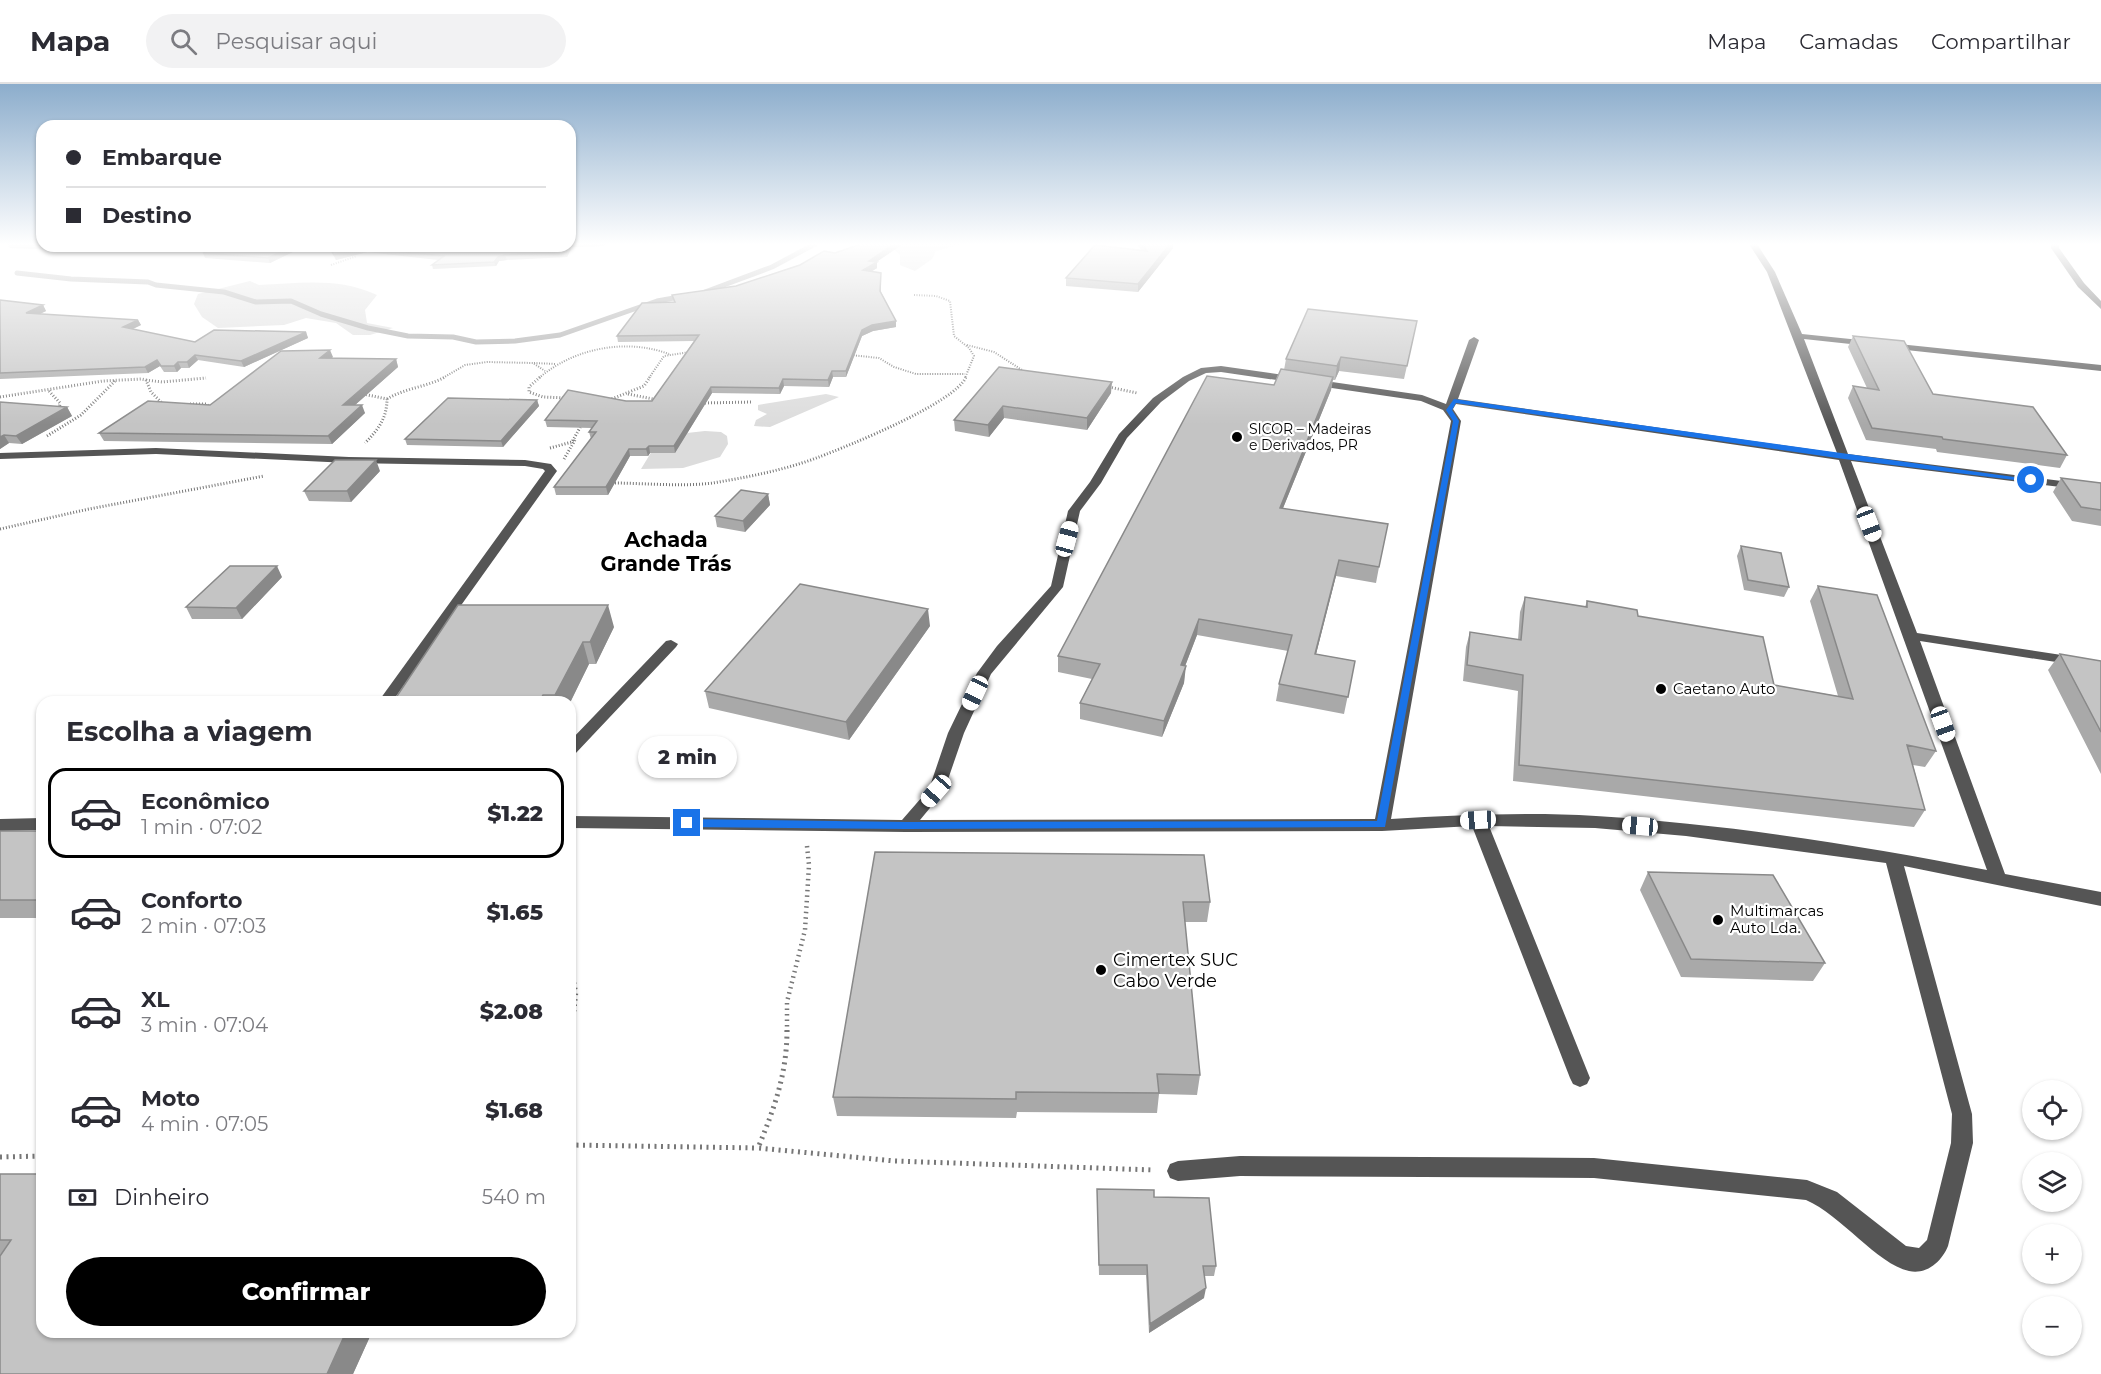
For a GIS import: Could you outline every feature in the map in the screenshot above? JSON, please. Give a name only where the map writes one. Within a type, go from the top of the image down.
[{"type":"street","points":[[1785,304],[1911,636],[1999,880]]},
{"type":"street","points":[[1798,336],[2101,368]]},
{"type":"street","points":[[1382,825],[1456,421],[1452,405],[1474,340]]},
{"type":"street","points":[[906,826],[936,791],[956,733],[984,673],[1002,649],[1057,587],[1074,511],[1095,483],[1123,436],[1158,400],[1186,379],[1204,370],[1221,369],[1422,398],[1442,404],[2101,489]]},
{"type":"street","points":[[0,456],[156,451],[349,460],[501,462],[547,466],[551,471],[546,479],[389,696]]},
{"type":"street","points":[[1911,636],[2101,665]]},
{"type":"street","points":[[576,744],[671,644]]},
{"type":"street","points":[[1478,820],[1580,1078]]},
{"type":"street","points":[[576,822],[906,826],[1382,825],[1478,820],[1595,822],[1686,830],[1893,858],[2101,899]]},
{"type":"street","points":[[0,825],[36,824]]},
{"type":"street","points":[[1178,1171],[1240,1166],[1594,1168],[1807,1190],[1829,1199],[1898,1254],[1910,1260],[1924,1259],[1937,1246],[1962,1143],[1962,1114],[1893,858]]},
{"type":"path","points":[[602,483],[710,483],[748,477],[801,463],[844,447],[931,407],[963,383],[974,356],[954,336],[950,304]]},
{"type":"path","points":[[964,344],[994,352],[1020,370],[1029,372]]},
{"type":"path","points":[[576,398],[543,397],[529,392],[529,387],[545,371],[558,364],[596,351],[616,347],[661,349],[669,354]]},
{"type":"path","points":[[603,401],[644,386],[661,359],[669,354],[694,352]]},
{"type":"path","points":[[847,355],[879,358],[894,367],[916,374],[965,374]]},
{"type":"path","points":[[357,393],[387,399],[399,392],[436,382],[465,365],[503,361],[558,364]]},
{"type":"path","points":[[533,363],[545,371]]},
{"type":"path","points":[[0,397],[115,380],[162,382],[206,378]]},
{"type":"path","points":[[20,456],[33,444],[81,415],[115,380]]},
{"type":"path","points":[[146,380],[151,392],[161,403],[169,405]]},
{"type":"path","points":[[1104,386],[1158,400]]},
{"type":"path","points":[[49,391],[60,403],[58,414]]},
{"type":"path","points":[[627,394],[659,400]]},
{"type":"path","points":[[349,460],[379,429],[388,407],[387,399]]},
{"type":"path","points":[[693,403],[753,402]]},
{"type":"path","points":[[181,405],[206,404],[211,405],[211,408]]},
{"type":"path","points":[[577,431],[583,423]]},
{"type":"path","points":[[0,529],[89,509],[270,475]]},
{"type":"path","points":[[758,1148],[778,1099],[788,1049],[787,1002],[805,930],[809,865],[805,824]]},
{"type":"path","points":[[576,979],[576,1013]]},
{"type":"path","points":[[576,1145],[758,1148],[895,1161],[1178,1171]]},
{"type":"path","points":[[0,1157],[36,1156]]},
{"type":"shaded area","points":[[194,304],[370,304],[365,310],[367,323],[393,328],[370,335],[353,335],[336,323],[306,318],[284,325],[218,328],[202,317]]},
{"type":"shaded area","points":[[826,394],[839,397],[770,427],[754,426],[756,420],[767,414],[758,410],[758,405]]},
{"type":"shaded area","points":[[721,432],[727,436],[728,444],[720,457],[683,468],[641,469],[652,451],[675,453],[687,433]]},
{"type":"building","points":[[0,304],[43,305],[26,313],[138,320],[123,327],[195,342],[214,330],[306,332],[241,361],[195,355],[187,362],[178,362],[174,366],[161,366],[157,360],[145,367],[0,373]]},
{"type":"building","points":[[641,304],[887,304],[896,321],[872,325],[862,330],[846,371],[832,371],[828,380],[783,379],[779,388],[711,387],[674,446],[629,449],[606,487],[554,487],[596,432],[589,432],[597,421],[545,420],[568,390],[626,401],[652,401],[699,335],[617,336]]},
{"type":"building","points":[[1308,309],[1417,321],[1407,366],[1341,357],[1337,366],[1286,359]]},
{"type":"building","points":[[1853,336],[1904,341],[1933,394],[2033,407],[2067,455],[1872,428],[1853,386],[1879,390]]},
{"type":"building","points":[[330,350],[320,358],[396,359],[343,405],[362,405],[328,436],[99,433],[148,401],[210,405],[281,351]]},
{"type":"building","points":[[999,367],[1112,382],[1087,418],[1003,406],[988,425],[954,420]]},
{"type":"building","points":[[1281,369],[1333,377],[1280,508],[1388,524],[1379,567],[1339,560],[1315,654],[1355,661],[1348,697],[1279,684],[1292,635],[1199,619],[1181,665],[1186,666],[1164,721],[1080,703],[1100,664],[1058,656],[1207,376],[1274,385]]},
{"type":"building","points":[[448,398],[537,400],[501,441],[405,439]]},
{"type":"building","points":[[0,402],[67,407],[16,436],[0,437]]},
{"type":"building","points":[[335,460],[376,460],[347,491],[304,491]]},
{"type":"building","points":[[2061,478],[2101,483],[2101,510],[2081,507]]},
{"type":"building","points":[[741,490],[768,494],[743,521],[715,516]]},
{"type":"building","points":[[1741,546],[1781,553],[1789,587],[1748,580]]},
{"type":"building","points":[[230,566],[277,566],[236,608],[186,607]]},
{"type":"building","points":[[800,584],[928,609],[846,722],[705,691]]},
{"type":"building","points":[[1818,586],[1877,595],[1936,751],[1907,745],[1925,810],[1519,765],[1523,675],[1467,665],[1470,632],[1521,640],[1525,597],[1587,607],[1587,601],[1637,610],[1638,616],[1763,637],[1774,685],[1853,699]]},
{"type":"building","points":[[458,605],[608,605],[590,642],[583,642],[555,695],[397,696]]},
{"type":"building","points":[[2060,654],[2101,661],[2101,732]]},
{"type":"building","points":[[0,831],[36,831],[36,900],[0,900]]},
{"type":"building","points":[[875,852],[1204,855],[1210,902],[1183,902],[1200,1075],[1157,1074],[1159,1093],[1016,1092],[1016,1099],[833,1097]]},
{"type":"building","points":[[1648,872],[1773,875],[1825,963],[1691,959]]},
{"type":"building","points":[[0,1174],[36,1174],[36,1338],[343,1338],[327,1374],[0,1374],[0,1256],[11,1240],[0,1240]]},
{"type":"building","points":[[1097,1189],[1154,1190],[1154,1197],[1209,1198],[1216,1266],[1203,1266],[1206,1288],[1150,1324],[1147,1265],[1099,1265]]},
{"type":"waterway","points":[[298,304],[321,314],[368,328],[408,336],[453,337],[476,342],[515,341],[560,335],[648,304]]},
{"type":"place","name":"SICOR – Madeiras e Derivados, PR","points":[[1237,437]]},
{"type":"place","name":"Caetano Auto","points":[[1661,689]]},
{"type":"place","name":"Multimarcas Auto Lda.","points":[[1718,920]]},
{"type":"place","name":"Cimertex SUC Cabo Verde","points":[[1101,970]]},
{"type":"district","name":"Achada Grande Trás","points":[[666,552]]},
{"type":"route","points":[[687,823],[906,826],[1382,825],[1456,421],[1449,410],[1454,401],[1844,457],[2031,480]]}]
